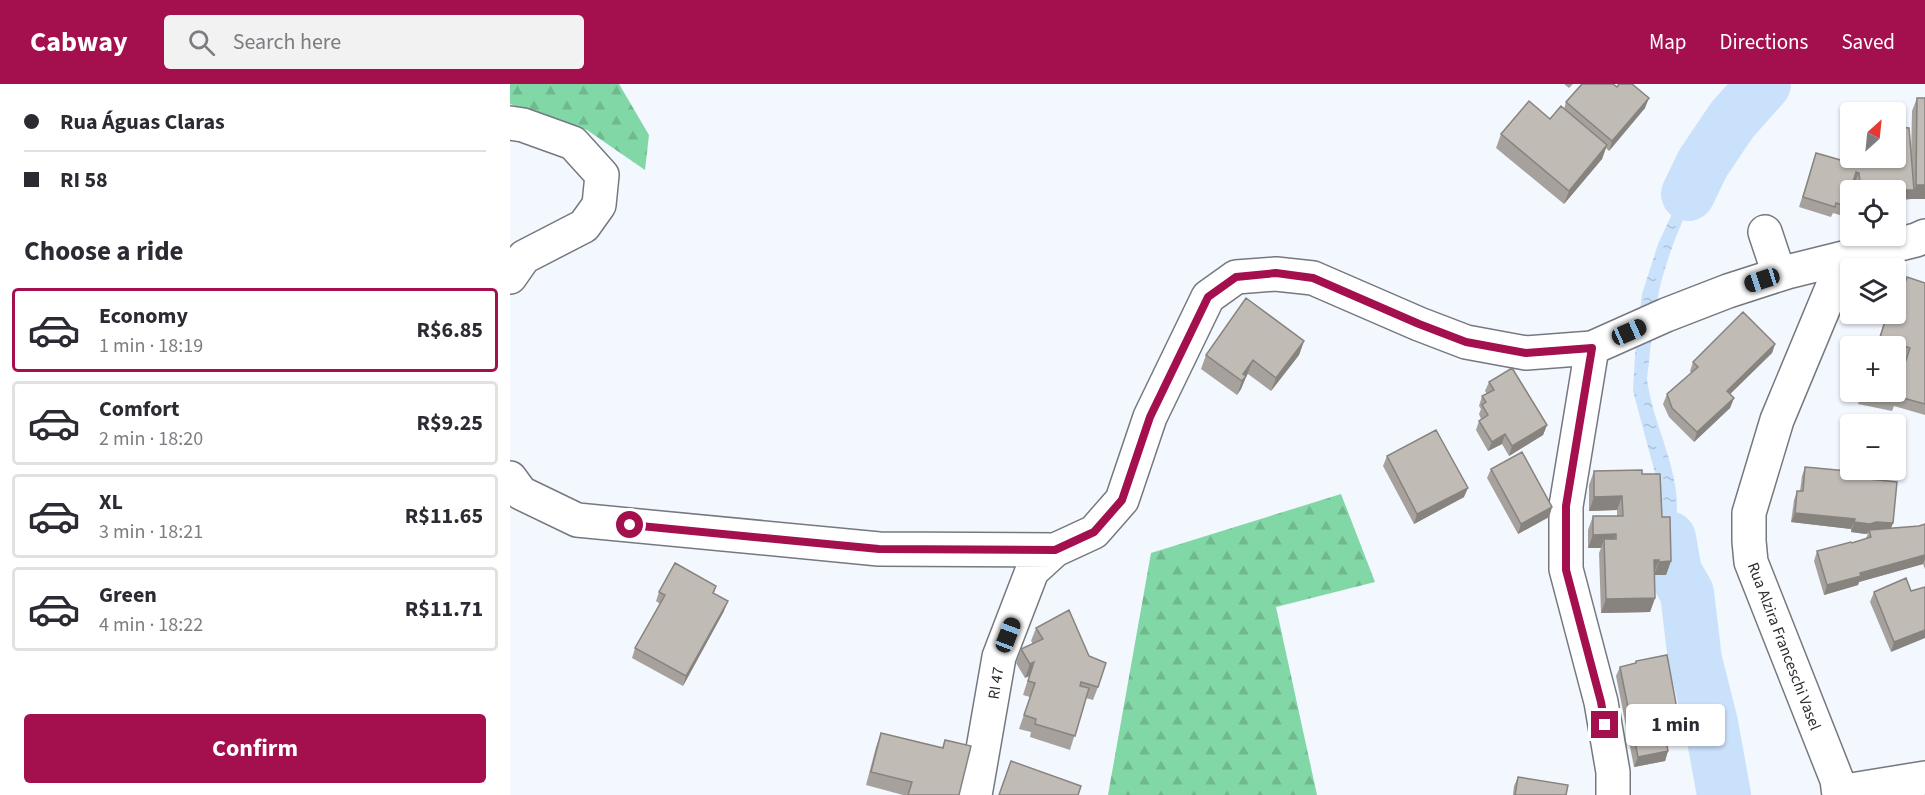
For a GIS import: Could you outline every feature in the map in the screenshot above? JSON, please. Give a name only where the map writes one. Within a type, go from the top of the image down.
[{"type":"street","points":[[510,123],[523,125],[573,143],[602,175],[599,205],[584,226],[524,257],[510,278]]},
{"type":"street","points":[[1765,232],[1779,274]]},
{"type":"street","points":[[1848,258],[1925,236]]},
{"type":"street","points":[[510,478],[521,493],[577,520],[879,549],[1055,550],[1094,532],[1122,500],[1150,417],[1208,297],[1236,277],[1276,273],[1313,278],[1466,342],[1526,353],[1592,348],[1666,315],[1728,291],[1779,274],[1840,260]]},
{"type":"street","name":"Rua Alzira Franceschi Vasel","points":[[1839,793],[1837,780],[1751,562],[1749,513],[1777,420],[1840,269]]},
{"type":"street","points":[[1592,348],[1566,506],[1566,570],[1601,702],[1613,772],[1613,795]]},
{"type":"street","name":"RI 47","points":[[975,795],[999,657],[1032,571],[1055,550]]},
{"type":"street","points":[[1839,793],[1925,778]]},
{"type":"green space","points":[[510,84],[619,84],[649,135],[645,170],[587,130],[510,104]]},
{"type":"green space","points":[[1341,494],[1375,582],[1276,607],[1317,795],[1108,795],[1151,553]]},
{"type":"water","points":[[1757,84],[1790,84],[1766,93],[1739,122],[1735,107]]},
{"type":"water","points":[[1723,122],[1728,137],[1695,195],[1668,259],[1657,301],[1647,379],[1674,477],[1677,499],[1677,548],[1692,596],[1690,609],[1686,596],[1672,582],[1666,529],[1660,528],[1655,473],[1633,391],[1635,355],[1642,294],[1658,244],[1697,160]]},
{"type":"building","points":[[1582,84],[1613,84],[1617,87],[1619,84],[1632,84],[1649,98],[1612,141],[1566,102]]},
{"type":"building","points":[[1917,98],[1925,98],[1925,185],[1916,185]]},
{"type":"building","points":[[1529,101],[1550,119],[1561,106],[1607,145],[1569,191],[1501,134]]},
{"type":"building","points":[[1906,128],[1909,128],[1914,190],[1906,190],[1906,180],[1860,180],[1859,173],[1856,172],[1854,180],[1840,180],[1840,204],[1836,203],[1835,207],[1803,197],[1816,153],[1840,160],[1840,168],[1906,168]]},
{"type":"building","points":[[1907,277],[1925,283],[1925,404],[1906,399],[1906,360],[1910,348],[1906,347],[1906,336],[1881,336],[1884,324],[1906,324]]},
{"type":"building","points":[[1246,298],[1304,341],[1276,378],[1253,360],[1243,374],[1246,376],[1242,381],[1206,355]]},
{"type":"building","points":[[1743,312],[1775,344],[1727,391],[1734,398],[1697,432],[1672,408],[1667,394],[1698,367],[1693,362]]},
{"type":"building","points":[[1512,368],[1547,425],[1512,446],[1505,434],[1492,442],[1479,421],[1488,415],[1482,405],[1486,402],[1482,396],[1494,390],[1489,382]]},
{"type":"building","points":[[1436,430],[1468,488],[1417,514],[1387,456]]},
{"type":"building","points":[[1522,452],[1552,507],[1521,524],[1491,469]]},
{"type":"building","points":[[1805,467],[1840,470],[1840,480],[1897,482],[1893,523],[1870,524],[1854,522],[1855,519],[1795,513],[1797,491],[1803,491]]},
{"type":"building","points":[[1642,470],[1642,474],[1660,474],[1662,517],[1670,517],[1671,561],[1654,560],[1655,598],[1606,599],[1604,539],[1616,539],[1616,534],[1593,535],[1593,516],[1623,516],[1622,496],[1594,497],[1594,471]]},
{"type":"building","points":[[1925,524],[1925,555],[1860,573],[1861,576],[1827,585],[1817,551],[1871,537],[1869,530]]},
{"type":"building","points":[[675,563],[716,586],[713,593],[728,601],[686,676],[635,648],[665,595],[659,592]]},
{"type":"building","points":[[1906,578],[1911,591],[1925,587],[1925,630],[1894,642],[1874,592]]},
{"type":"building","points":[[1069,610],[1089,656],[1106,663],[1098,687],[1081,682],[1080,686],[1089,688],[1075,736],[1035,724],[1036,719],[1024,715],[1035,683],[1028,681],[1034,662],[1030,664],[1021,649],[1043,639],[1036,628]]},
{"type":"building","points":[[1667,655],[1677,709],[1660,711],[1668,751],[1638,757],[1620,667],[1636,663],[1636,661]]},
{"type":"building","points":[[881,733],[943,748],[945,740],[971,746],[959,795],[908,795],[912,782],[871,772]]},
{"type":"building","points":[[1011,761],[1081,786],[1078,795],[999,795]]},
{"type":"building","points":[[1518,777],[1568,785],[1566,795],[1515,795]]},
{"type":"waterway","points":[[1688,194],[1703,163],[1732,120],[1764,84]]},
{"type":"waterway","points":[[1669,538],[1675,572],[1687,593],[1695,660],[1711,723],[1724,795]]},
{"type":"route","points":[[630,525],[879,549],[1055,550],[1094,532],[1122,500],[1150,417],[1208,297],[1236,277],[1276,273],[1313,278],[1466,342],[1526,353],[1592,348],[1566,506],[1566,570],[1605,725]]}]
